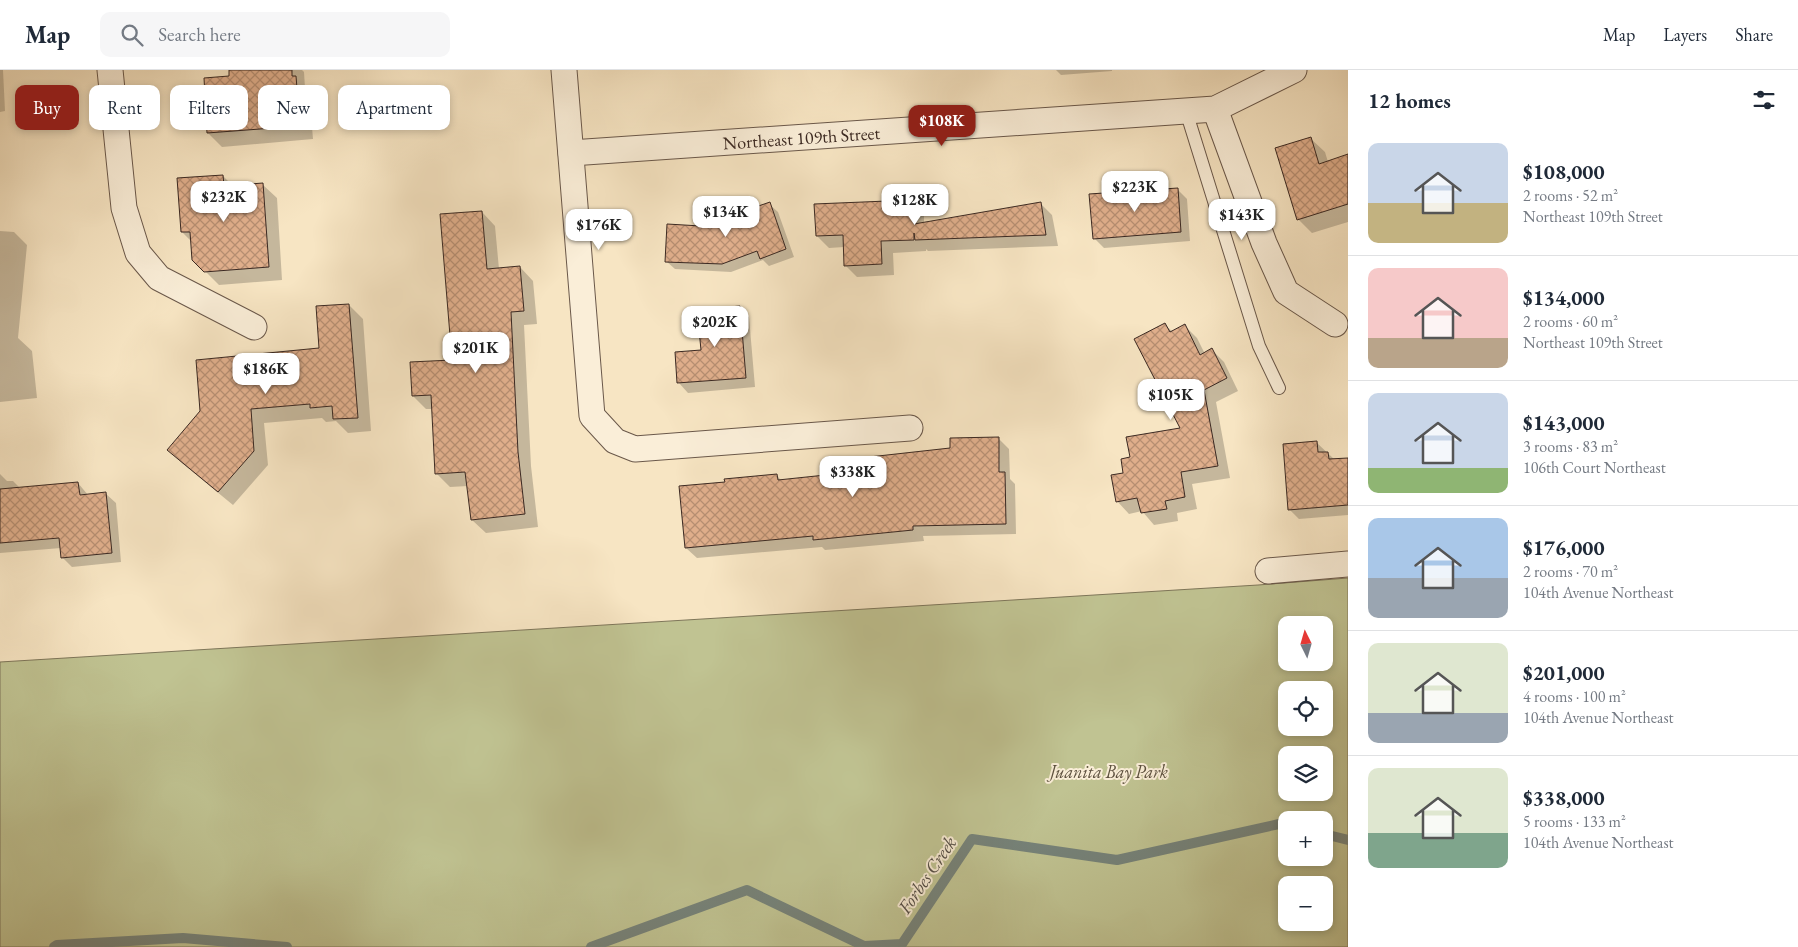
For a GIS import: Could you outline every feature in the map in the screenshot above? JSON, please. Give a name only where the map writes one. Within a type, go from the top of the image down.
[{"type":"street","points":[[110,70],[124,208],[138,253],[160,278],[254,327]]},
{"type":"street","points":[[564,70],[592,416],[615,441],[635,449],[910,428]]},
{"type":"street","name":"Northeast 109th Street","points":[[571,153],[1215,109],[1294,70]]},
{"type":"street","points":[[1215,109],[1264,243],[1286,292],[1335,324]]},
{"type":"street","points":[[1268,571],[1348,564]]},
{"type":"lane","points":[[1186,111],[1259,346],[1279,388]]},
{"type":"green space","name":"Juanita Bay Park","points":[[1348,578],[1348,947],[0,947],[0,662]]},
{"type":"building","points":[[229,70],[292,70],[292,76],[296,76],[297,85],[258,85],[258,129],[248,130],[248,85],[204,85],[204,78],[229,76]]},
{"type":"building","points":[[207,130],[247,130],[207,133]]},
{"type":"building","points":[[1311,137],[1319,164],[1348,154],[1348,204],[1297,220],[1275,148]]},
{"type":"building","points":[[223,175],[224,186],[263,183],[269,267],[204,272],[192,260],[190,232],[181,232],[177,178]]},
{"type":"building","points":[[1178,188],[1181,232],[1093,239],[1089,194]]},
{"type":"building","points":[[912,200],[914,224],[1041,202],[1046,235],[915,240],[914,233],[914,240],[881,241],[882,264],[844,266],[843,235],[816,236],[814,204]]},
{"type":"building","points":[[770,202],[786,249],[760,259],[757,251],[722,264],[665,262],[667,224],[701,226]]},
{"type":"building","points":[[482,211],[487,269],[520,266],[524,311],[511,312],[518,452],[525,514],[471,520],[465,472],[435,474],[431,395],[412,396],[410,362],[452,360],[440,214]]},
{"type":"building","points":[[349,304],[358,418],[333,419],[332,406],[310,408],[310,404],[251,409],[254,451],[218,492],[167,450],[200,411],[196,360],[319,348],[316,306]]},
{"type":"building","points":[[740,306],[746,378],[677,383],[675,352],[701,350],[697,310]]},
{"type":"building","points":[[1165,323],[1170,332],[1185,324],[1200,355],[1212,348],[1227,378],[1204,390],[1218,466],[1181,472],[1185,497],[1165,501],[1167,509],[1141,513],[1137,498],[1116,502],[1111,475],[1123,473],[1121,459],[1130,457],[1126,437],[1180,428],[1134,339]]},
{"type":"building","points":[[999,437],[999,472],[1005,472],[1006,524],[913,526],[913,530],[813,540],[813,536],[685,548],[679,486],[725,482],[724,479],[777,474],[778,480],[854,472],[854,463],[869,461],[869,457],[950,448],[950,438]]},
{"type":"building","points":[[1317,441],[1318,452],[1328,452],[1329,459],[1348,458],[1348,505],[1288,510],[1283,444]]},
{"type":"building","points":[[78,482],[80,495],[106,492],[112,553],[61,558],[59,538],[0,543],[0,489]]},
{"type":"waterway","name":"Forbes Creek","points":[[591,947],[747,890],[864,946],[902,944],[972,839],[1117,860],[1278,824]]},
{"type":"waterway","name":"Forbes Creek","points":[[1333,836],[1348,840]]},
{"type":"waterway","name":"Forbes Creek","points":[[54,947],[57,945],[183,938],[287,947]]}]
